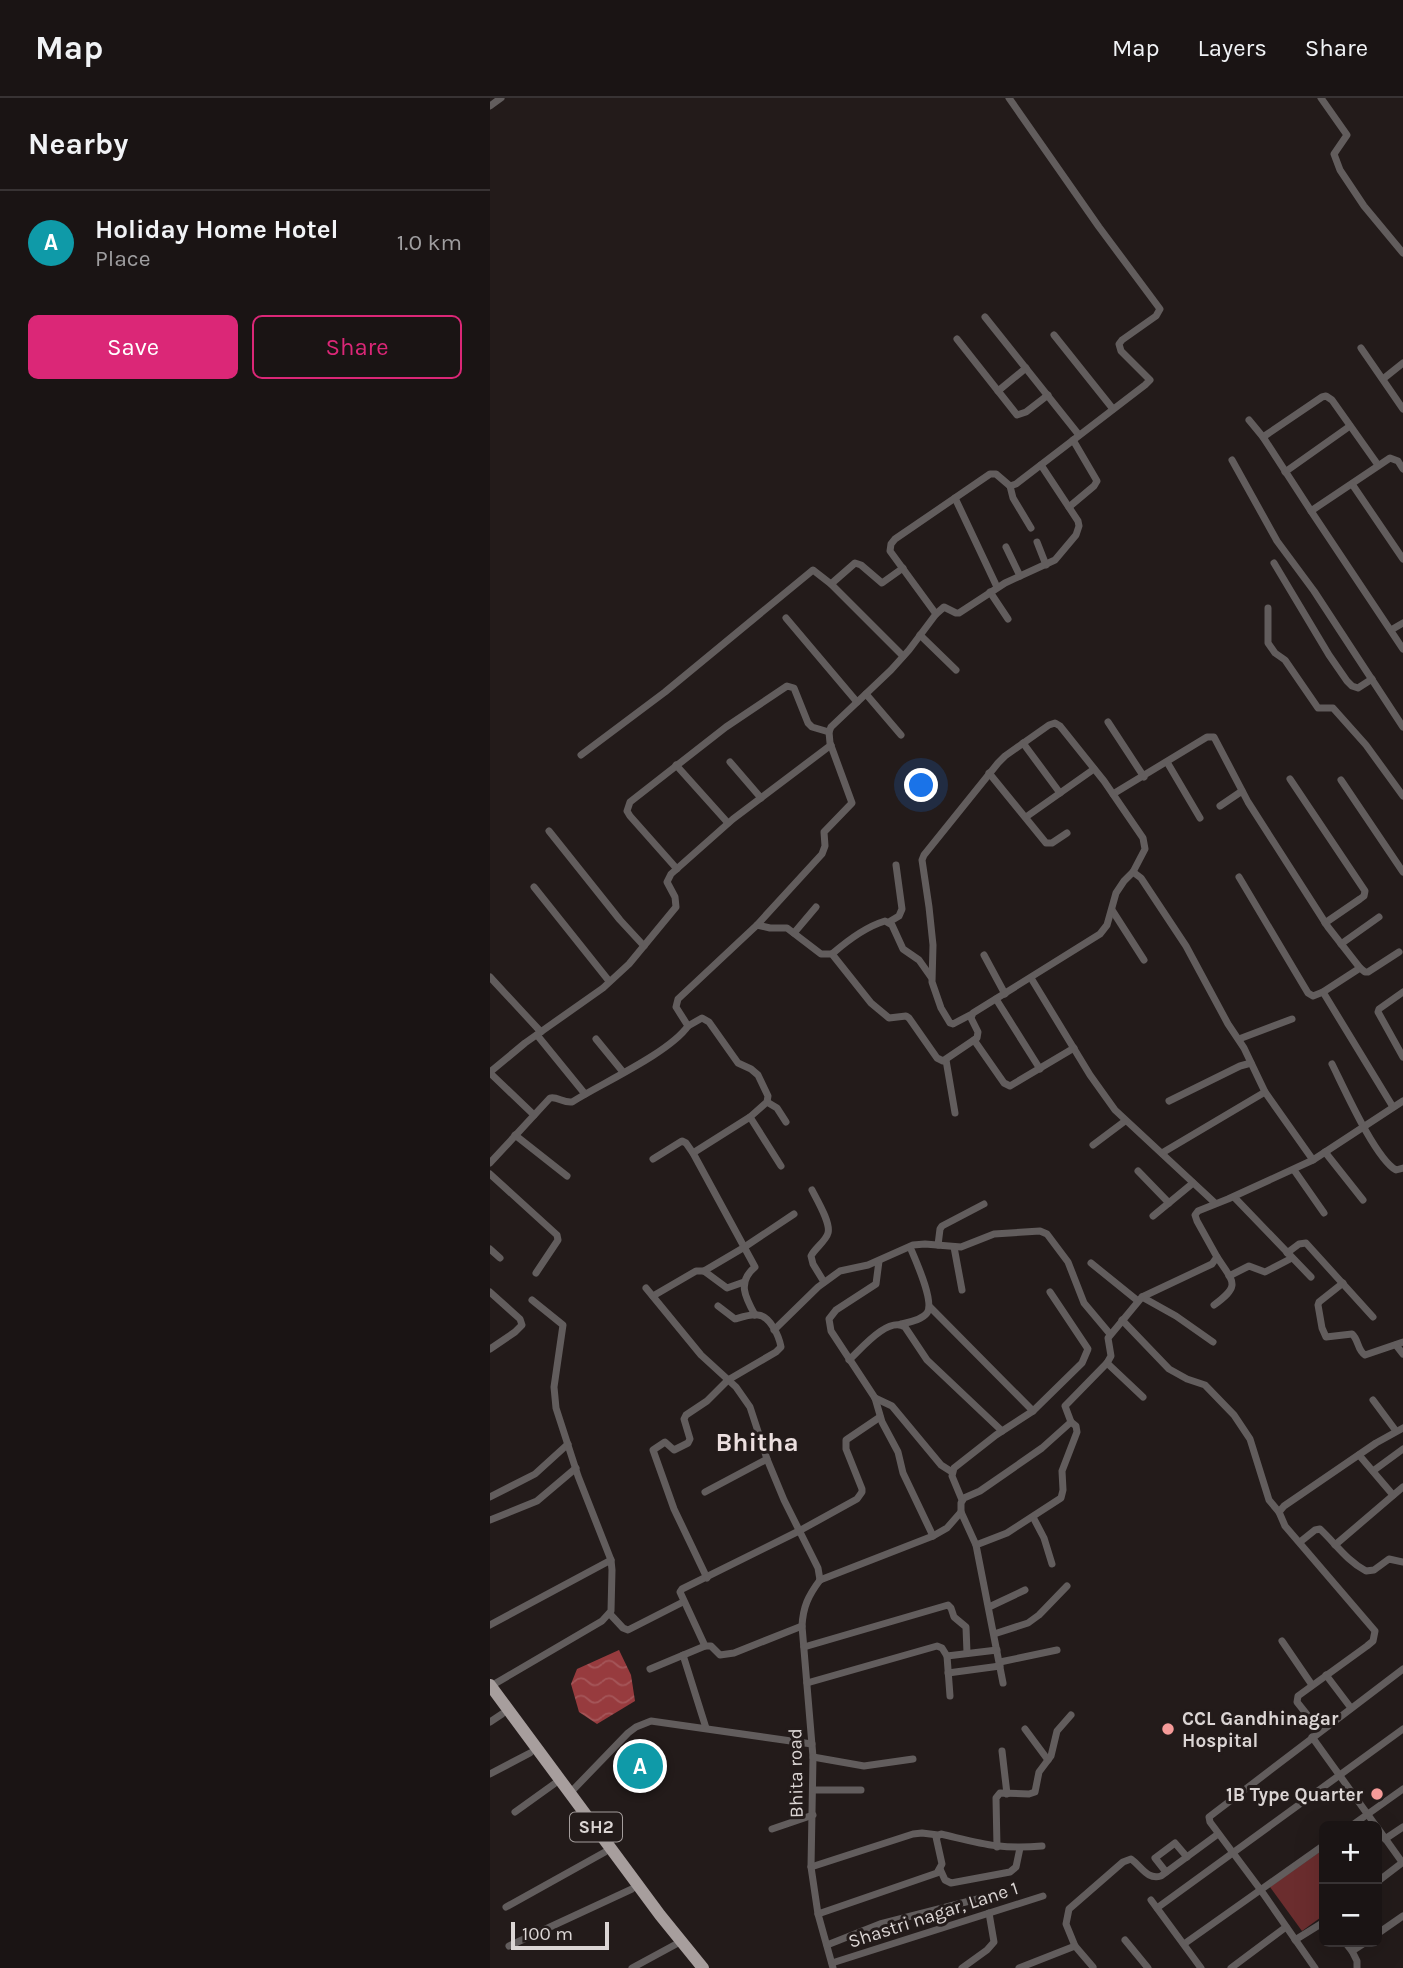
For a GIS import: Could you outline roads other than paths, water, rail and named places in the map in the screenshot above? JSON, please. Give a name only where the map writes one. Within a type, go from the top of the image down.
[{"type":"main road","name":"SH2","points":[[490,1685],[693,1968]]},
{"type":"main road","name":"SH2","points":[[490,1696],[530,1753],[596,1833],[605,1852],[632,1889],[677,1943],[703,1968]]},
{"type":"street","points":[[490,106],[502,98]]},
{"type":"street","points":[[1009,98],[1160,309],[1156,316],[1119,344],[1121,351],[1150,380],[1145,386],[1010,486]]},
{"type":"street","points":[[1321,98],[1347,135],[1334,154],[1340,170],[1364,206],[1403,253]]},
{"type":"street","points":[[985,317],[1048,395],[1076,438],[1097,481],[1069,507]]},
{"type":"street","points":[[1054,335],[1113,409]]},
{"type":"street","points":[[957,338],[1017,415],[1026,412],[1048,395]]},
{"type":"street","points":[[1361,348],[1403,409]]},
{"type":"street","points":[[1383,379],[1403,363]]},
{"type":"street","points":[[998,391],[1026,368]]},
{"type":"street","points":[[1263,438],[1326,396],[1332,400],[1378,465]]},
{"type":"street","points":[[1249,420],[1403,649]]},
{"type":"street","points":[[1285,472],[1350,426]]},
{"type":"street","points":[[1311,511],[1378,465],[1393,458],[1403,469]]},
{"type":"street","points":[[1233,460],[1272,533],[1314,591],[1403,727]]},
{"type":"street","points":[[688,1026],[676,1007],[678,999],[757,925],[821,854],[825,846],[824,832],[852,803],[831,745],[831,727],[904,656],[944,607],[959,613],[993,589],[1046,565],[1063,553],[1078,530],[1078,521],[1041,465]]},
{"type":"street","points":[[936,614],[890,551],[893,542],[993,473],[1010,486],[1013,498],[1031,528]]},
{"type":"street","points":[[1352,484],[1403,559]]},
{"type":"street","points":[[955,498],[1008,619]]},
{"type":"street","points":[[1037,542],[1046,565]]},
{"type":"street","points":[[1006,547],[1020,576]]},
{"type":"street","points":[[831,584],[855,563],[882,583],[903,568]]},
{"type":"street","points":[[1273,563],[1347,681],[1358,688],[1372,679]]},
{"type":"street","points":[[581,755],[664,692],[811,571],[816,570],[904,656]]},
{"type":"street","points":[[1268,608],[1268,638],[1275,653],[1286,660],[1318,708],[1333,708],[1366,745],[1403,796]]},
{"type":"street","points":[[786,618],[857,702]]},
{"type":"street","points":[[1391,630],[1403,623]]},
{"type":"street","points":[[920,635],[956,670]]},
{"type":"street","points":[[677,869],[627,811],[630,802],[726,727],[787,686],[795,691],[808,723],[812,727],[829,732]]},
{"type":"street","points":[[866,694],[901,735]]},
{"type":"street","points":[[1108,722],[1144,777]]},
{"type":"street","points":[[1057,724],[1094,769],[1139,831],[1145,844],[1133,872],[1116,893],[1107,925],[1100,934],[970,1016],[953,1024],[948,1023],[934,992],[933,945],[922,860],[924,855],[1005,756],[1049,725],[1057,724]]},
{"type":"street","points":[[1113,794],[1211,736],[1242,791],[1325,923],[1360,968],[1366,972],[1399,952]]},
{"type":"street","points":[[1023,743],[1060,793]]},
{"type":"street","points":[[534,1115],[490,1072],[603,988],[629,964],[676,907],[675,897],[667,882],[671,874],[728,824],[831,745]]},
{"type":"street","points":[[730,762],[761,798]]},
{"type":"street","points":[[1167,762],[1200,818]]},
{"type":"street","points":[[676,765],[728,824]]},
{"type":"street","points":[[1026,817],[1094,769]]},
{"type":"street","points":[[989,773],[1046,843],[1052,843],[1067,833]]},
{"type":"street","points":[[1290,779],[1365,891],[1360,900],[1325,923]]},
{"type":"street","points":[[1340,780],[1403,872]]},
{"type":"street","points":[[1220,806],[1242,791]]},
{"type":"street","points":[[549,831],[644,946]]},
{"type":"street","points":[[828,954],[874,924],[889,922],[899,916],[902,909],[896,865]]},
{"type":"street","points":[[1133,872],[1141,878],[1186,946],[1265,1092],[1313,1160]]},
{"type":"street","points":[[1239,877],[1308,993],[1313,996],[1323,992],[1360,968]]},
{"type":"street","points":[[534,887],[609,981]]},
{"type":"street","points":[[794,933],[816,907]]},
{"type":"street","points":[[1112,910],[1144,960]]},
{"type":"street","points":[[1341,944],[1379,917]]},
{"type":"street","points":[[889,922],[903,949],[919,960],[932,977]]},
{"type":"street","points":[[757,925],[773,929],[787,928],[828,954],[876,1008],[889,1018],[909,1018],[940,1061],[946,1060],[978,1035],[970,1016]]},
{"type":"street","points":[[984,955],[1005,994]]},
{"type":"street","points":[[490,977],[539,1033],[585,1094]]},
{"type":"street","points":[[1031,978],[1107,1100],[1125,1121],[1215,1203]]},
{"type":"street","points":[[1323,992],[1393,1107]]},
{"type":"street","points":[[1402,996],[1378,1012],[1403,1057]]},
{"type":"street","points":[[996,999],[1040,1069]]},
{"type":"street","points":[[490,1163],[550,1098],[572,1102],[654,1054],[702,1018],[709,1022],[738,1063],[751,1069],[762,1080],[768,1096],[767,1102],[750,1116],[694,1153]]},
{"type":"street","points":[[1239,1040],[1292,1019]]},
{"type":"street","points":[[596,1039],[623,1072]]},
{"type":"street","points":[[974,1040],[1007,1086],[1074,1048]]},
{"type":"street","points":[[946,1060],[955,1113]]},
{"type":"street","points":[[1168,1101],[1251,1063]]},
{"type":"street","points":[[1332,1064],[1364,1127],[1389,1165],[1396,1170],[1403,1168]]},
{"type":"street","points":[[1162,1153],[1265,1092]]},
{"type":"street","points":[[1214,1305],[1232,1290],[1229,1276],[1195,1215],[1201,1209],[1313,1160],[1403,1101]]},
{"type":"street","points":[[767,1102],[777,1108],[786,1122]]},
{"type":"street","points":[[750,1116],[781,1166]]},
{"type":"street","points":[[1093,1145],[1125,1121]]},
{"type":"street","points":[[515,1135],[567,1176]]},
{"type":"street","points":[[653,1159],[682,1141],[694,1153],[755,1267],[747,1274],[744,1282],[745,1296],[755,1315]]},
{"type":"street","points":[[1325,1152],[1363,1200]]},
{"type":"street","points":[[1294,1170],[1324,1213]]},
{"type":"street","points":[[1139,1171],[1169,1203]]},
{"type":"street","points":[[490,1174],[557,1235],[558,1240],[536,1273]]},
{"type":"street","points":[[1153,1216],[1193,1183]]},
{"type":"street","points":[[812,1190],[829,1230],[828,1235],[811,1255],[813,1264],[824,1282]]},
{"type":"street","points":[[1234,1196],[1311,1277]]},
{"type":"street","points":[[937,1245],[942,1226],[984,1204]]},
{"type":"street","points":[[653,1296],[696,1271],[704,1271],[794,1214]]},
{"type":"street","points":[[774,1330],[824,1282],[840,1271],[879,1261],[910,1247],[925,1244],[965,1246],[994,1234],[1040,1230],[1068,1262],[1084,1303],[1110,1334]]},
{"type":"street","points":[[1229,1276],[1249,1266],[1265,1272],[1290,1255],[1299,1244],[1306,1243],[1373,1317]]},
{"type":"street","points":[[910,1247],[930,1307],[1033,1411]]},
{"type":"street","points":[[954,1247],[962,1290]]},
{"type":"street","points":[[490,1249],[500,1258]]},
{"type":"street","points":[[976,1545],[998,1538],[1059,1500],[1063,1495],[1062,1471],[1077,1432],[1065,1410],[1067,1402],[1107,1363],[1111,1356],[1107,1342],[1110,1334],[1146,1295],[1212,1264],[1217,1257]]},
{"type":"street","points":[[879,1261],[876,1284],[836,1310],[829,1325],[834,1337],[875,1398],[880,1417],[898,1452],[902,1473],[933,1536]]},
{"type":"street","points":[[1091,1263],[1146,1295],[1213,1342]]},
{"type":"street","points":[[704,1271],[727,1288],[744,1282]]},
{"type":"street","points":[[1343,1283],[1318,1305],[1326,1337],[1352,1334],[1365,1355],[1400,1344],[1403,1354]]},
{"type":"street","points":[[646,1288],[701,1355],[736,1387],[750,1407],[767,1459],[818,1568],[820,1580],[933,1536],[947,1528],[961,1513]]},
{"type":"street","points":[[490,1292],[520,1319],[522,1325],[490,1349]]},
{"type":"street","points":[[1003,1683],[976,1545],[961,1513],[962,1500],[953,1472],[961,1462],[1033,1411],[1082,1363],[1088,1349],[1050,1292]]},
{"type":"street","points":[[490,1685],[602,1621],[610,1614],[612,1597],[611,1560],[556,1408],[554,1387],[563,1325],[532,1300]]},
{"type":"street","points":[[707,1578],[674,1509],[653,1450],[665,1442],[674,1451],[688,1443],[690,1439],[684,1416],[707,1401],[728,1380],[780,1350],[781,1343],[768,1320],[759,1314],[735,1319],[718,1306]]},
{"type":"street","points":[[849,1360],[883,1330],[895,1323],[901,1324],[924,1316],[930,1307]]},
{"type":"street","points":[[1122,1320],[1173,1371],[1205,1385],[1234,1415],[1242,1426],[1256,1458],[1269,1500],[1279,1512],[1285,1526],[1375,1632],[1373,1641],[1297,1696],[1297,1702],[1320,1731]]},
{"type":"street","points":[[901,1324],[927,1360],[1002,1431]]},
{"type":"street","points":[[1107,1363],[1143,1398]]},
{"type":"street","points":[[875,1398],[892,1406],[941,1465],[953,1472]]},
{"type":"street","points":[[1279,1512],[1284,1506],[1399,1430],[1373,1401]]},
{"type":"street","points":[[705,1646],[679,1594],[681,1590],[799,1531],[860,1496],[862,1489],[846,1449],[846,1440],[880,1417]]},
{"type":"street","points":[[962,1500],[980,1491],[1042,1448],[1071,1422]]},
{"type":"street","points":[[490,1497],[535,1474],[568,1444]]},
{"type":"street","points":[[1373,1471],[1403,1449]]},
{"type":"street","points":[[1359,1455],[1393,1495]]},
{"type":"street","points":[[705,1492],[767,1459]]},
{"type":"street","points":[[490,1520],[537,1501],[576,1468]]},
{"type":"street","points":[[1335,1545],[1403,1487]]},
{"type":"street","points":[[1033,1517],[1044,1538],[1052,1564]]},
{"type":"street","points":[[1300,1542],[1317,1528],[1323,1531],[1353,1564],[1366,1571],[1374,1570],[1389,1559],[1403,1562]]},
{"type":"street","points":[[490,1625],[611,1560]]},
{"type":"street","name":"Bhita road","points":[[820,1580],[808,1597],[802,1626],[813,1757],[811,1867],[818,1914],[833,1966]]},
{"type":"street","points":[[994,1634],[1028,1623],[1067,1586]]},
{"type":"street","points":[[989,1607],[1025,1590]]},
{"type":"street","points":[[610,1614],[628,1630],[683,1602]]},
{"type":"street","points":[[804,1647],[948,1605],[954,1617],[966,1627],[967,1653]]},
{"type":"street","points":[[650,1670],[705,1646],[711,1646],[718,1654],[731,1654],[802,1626]]},
{"type":"street","points":[[1282,1641],[1312,1685]]},
{"type":"street","points":[[807,1683],[937,1646],[942,1648],[947,1656],[950,1696]]},
{"type":"street","points":[[947,1656],[997,1650]]},
{"type":"street","points":[[948,1672],[1000,1664],[1057,1650]]},
{"type":"street","points":[[683,1655],[706,1728]]},
{"type":"street","points":[[1314,1968],[1260,1889],[1218,1835],[1209,1817],[1403,1669]]},
{"type":"street","points":[[1326,1675],[1351,1709]]},
{"type":"street","points":[[490,1723],[502,1714]]},
{"type":"street","points":[[997,1847],[996,1798],[1000,1793],[1033,1793],[1039,1772],[1052,1752],[1057,1731],[1071,1715]]},
{"type":"street","points":[[570,1793],[628,1733],[652,1721],[812,1744]]},
{"type":"street","points":[[1025,1729],[1048,1760]]},
{"type":"street","points":[[1157,1908],[1403,1729]]},
{"type":"street","points":[[1312,1737],[1372,1821]]},
{"type":"street","points":[[1002,1751],[1007,1794]]},
{"type":"street","points":[[490,1774],[530,1753]]},
{"type":"street","points":[[813,1757],[864,1766],[913,1759]]},
{"type":"street","points":[[515,1812],[554,1784]]},
{"type":"street","points":[[1359,1821],[1403,1789]]},
{"type":"street","points":[[813,1790],[861,1790]]},
{"type":"street","points":[[772,1829],[813,1815]]},
{"type":"street","points":[[1385,1839],[1403,1826]]},
{"type":"street","points":[[811,1867],[922,1833],[941,1834],[997,1847],[1042,1846]]},
{"type":"street","points":[[818,1914],[932,1876],[942,1864],[936,1840],[938,1835]]},
{"type":"street","points":[[1092,1968],[1075,1946],[1066,1924],[1069,1909],[1128,1860],[1134,1861],[1153,1878],[1161,1876],[1218,1835]]},
{"type":"street","points":[[1382,1835],[1403,1862],[1382,1878]]},
{"type":"street","points":[[1166,1872],[1155,1858],[1175,1843],[1186,1857]]},
{"type":"street","points":[[940,1869],[945,1880],[951,1883],[1010,1872],[1016,1867],[1020,1848]]},
{"type":"street","points":[[1184,1944],[1319,1848]]},
{"type":"street","points":[[506,1907],[605,1852]]},
{"type":"street","points":[[509,1946],[632,1889]]},
{"type":"street","points":[[827,1945],[880,1924],[996,1894]]},
{"type":"street","name":"Shastri nagar, Lane 1","points":[[833,1966],[1043,1896]]},
{"type":"street","points":[[1151,1900],[1199,1967]]},
{"type":"street","points":[[962,1968],[994,1942],[989,1913]]},
{"type":"street","points":[[1382,1931],[1403,1916]]},
{"type":"street","points":[[1296,1940],[1319,1925]]},
{"type":"street","points":[[1231,1968],[1286,1927]]},
{"type":"street","points":[[1125,1940],[1148,1968]]},
{"type":"street","points":[[632,1968],[677,1943]]},
{"type":"street","points":[[1019,1968],[1075,1946]]},
{"type":"street","points":[[1349,1947],[1357,1961],[1357,1968]]},
{"type":"street","points":[[1352,1951],[1358,1947]]},
{"type":"water","points":[[619,1650],[631,1675],[635,1701],[597,1724],[579,1712],[571,1684],[577,1669]]},
{"type":"place","name":"CCL Gandhinagar Hospital","points":[[1168,1729]]},
{"type":"place","name":"Holiday Home Hotel","points":[[640,1766]]},
{"type":"place","name":"1B Type Quarter","points":[[1377,1794]]},
{"type":"district","name":"Bhitha","points":[[757,1442]]}]
